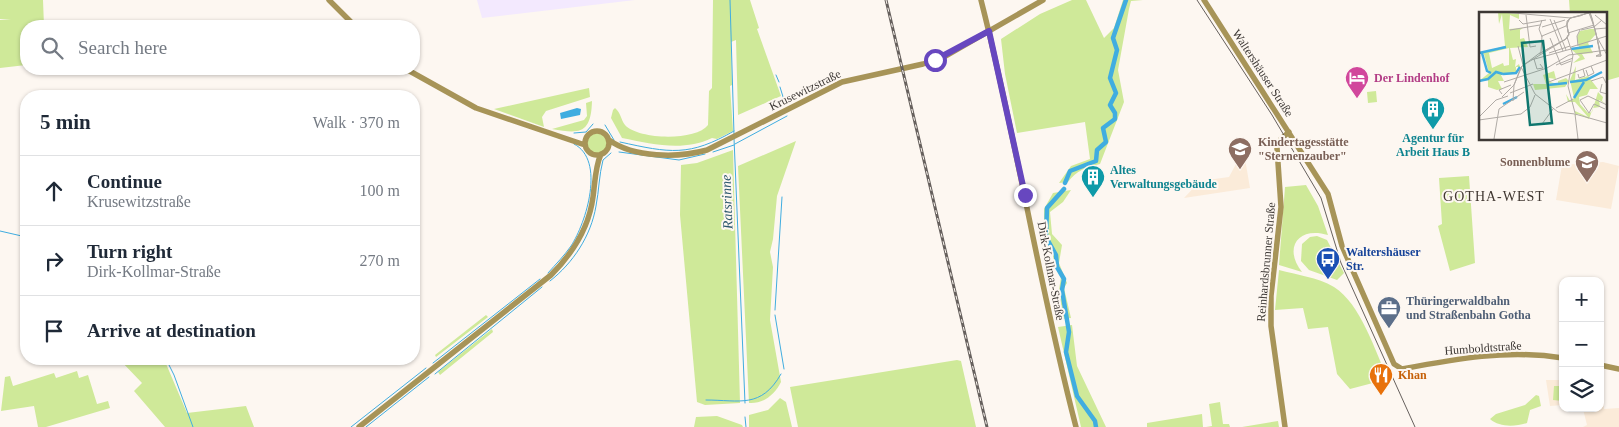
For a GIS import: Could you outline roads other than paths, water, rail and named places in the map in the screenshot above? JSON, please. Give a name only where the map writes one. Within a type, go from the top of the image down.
[{"type":"main road","points":[[329,0],[349,20]]},
{"type":"main road","name":"Dirk-Kollmar-Straße","points":[[981,0],[1051,324],[1076,427]]},
{"type":"main road","name":"Krusewitzstraße","points":[[627,148],[662,155],[691,154],[730,139],[842,82],[935,60],[1043,0]]},
{"type":"main road","name":"Waltershäuser Straße","points":[[1204,0],[1328,194],[1342,246],[1354,275],[1393,362],[1400,369],[1405,369]]},
{"type":"main road","points":[[415,75],[436,88],[476,108],[585,145],[592,154],[595,177]]},
{"type":"main road","points":[[585,145],[587,137],[594,131],[600,131],[607,135],[609,140],[607,150]]},
{"type":"main road","name":"Reinhardsbrunner Straße","points":[[1285,427],[1271,326],[1273,280],[1282,207],[1277,148],[1281,139],[1289,132]]},
{"type":"main road","points":[[566,137],[587,137]]},
{"type":"main road","points":[[609,140],[627,148]]},
{"type":"main road","points":[[592,154],[601,154],[607,150],[627,148]]},
{"type":"main road","points":[[358,427],[560,266],[574,249],[585,228],[592,208],[595,177],[601,154]]},
{"type":"main road","name":"Humboldtstraße","points":[[1405,369],[1474,356],[1524,354],[1559,358]]},
{"type":"main road","points":[[1604,366],[1619,369]]},
{"type":"water","points":[[577,108],[581,109],[580,115],[561,119],[560,113]]},
{"type":"waterway","name":"Ratsrinne","points":[[730,0],[734,134]]},
{"type":"waterway","points":[[1065,183],[1070,171],[1096,161],[1097,150],[1106,142],[1103,128],[1115,119],[1115,113],[1110,105],[1116,93],[1110,78],[1117,50],[1113,38],[1126,0]]},
{"type":"waterway","points":[[776,75],[779,82]]},
{"type":"waterway","points":[[780,87],[784,100]]},
{"type":"waterway","points":[[735,144],[787,116]]},
{"type":"waterway","points":[[574,133],[586,132],[593,124]]},
{"type":"waterway","points":[[605,125],[614,140]]},
{"type":"waterway","points":[[620,142],[653,149],[691,149],[734,131]]},
{"type":"waterway","name":"Ratsrinne","points":[[734,138],[745,403]]},
{"type":"waterway","points":[[548,273],[571,246],[577,236],[587,208],[591,177],[589,163],[584,152],[574,144]]},
{"type":"waterway","points":[[713,152],[734,145]]},
{"type":"waterway","points":[[619,152],[679,160],[705,154]]},
{"type":"waterway","points":[[550,281],[566,266],[580,248],[590,228],[594,217],[603,160],[611,153]]},
{"type":"waterway","points":[[1064,189],[1047,208],[1046,237],[1056,255],[1057,267],[1064,279],[1062,290],[1069,332],[1066,352],[1077,396],[1095,421],[1096,427]]},
{"type":"waterway","points":[[775,310],[782,197]]},
{"type":"waterway","points":[[0,231],[20,236]]},
{"type":"waterway","points":[[433,363],[540,279]]},
{"type":"waterway","points":[[435,374],[542,287]]},
{"type":"waterway","points":[[775,315],[784,369]]},
{"type":"waterway","points":[[169,365],[193,427]]},
{"type":"waterway","points":[[351,427],[426,368]]},
{"type":"waterway","name":"Ratsrinne","points":[[706,400],[739,401],[757,398],[766,393],[781,374]]},
{"type":"waterway","points":[[366,427],[429,377]]},
{"type":"waterway","name":"Ratsrinne","points":[[745,417],[746,427]]},
{"type":"tram line","points":[[1197,0],[1272,115],[1321,198],[1341,263],[1415,427]]},
{"type":"railway","points":[[886,0],[987,427]]},
{"type":"place","name":"Der Lindenhof","points":[[1357,99]]},
{"type":"place","name":"Agentur für Arbeit Haus B","points":[[1433,130]]},
{"type":"place","name":"Kindertagesstätte \"Sternenzauber\"","points":[[1240,170]]},
{"type":"place","name":"Sonnenblume","points":[[1587,183]]},
{"type":"place","name":"Altes Verwaltungsgebäude","points":[[1093,198]]},
{"type":"place","name":"Waltershäuser Str.","points":[[1328,280]]},
{"type":"place","name":"Thüringerwaldbahn und Straßenbahn Gotha","points":[[1389,329]]},
{"type":"place","name":"Khan","points":[[1381,396]]},
{"type":"district","name":"GOTHA-WEST","points":[[1494,196]]}]
